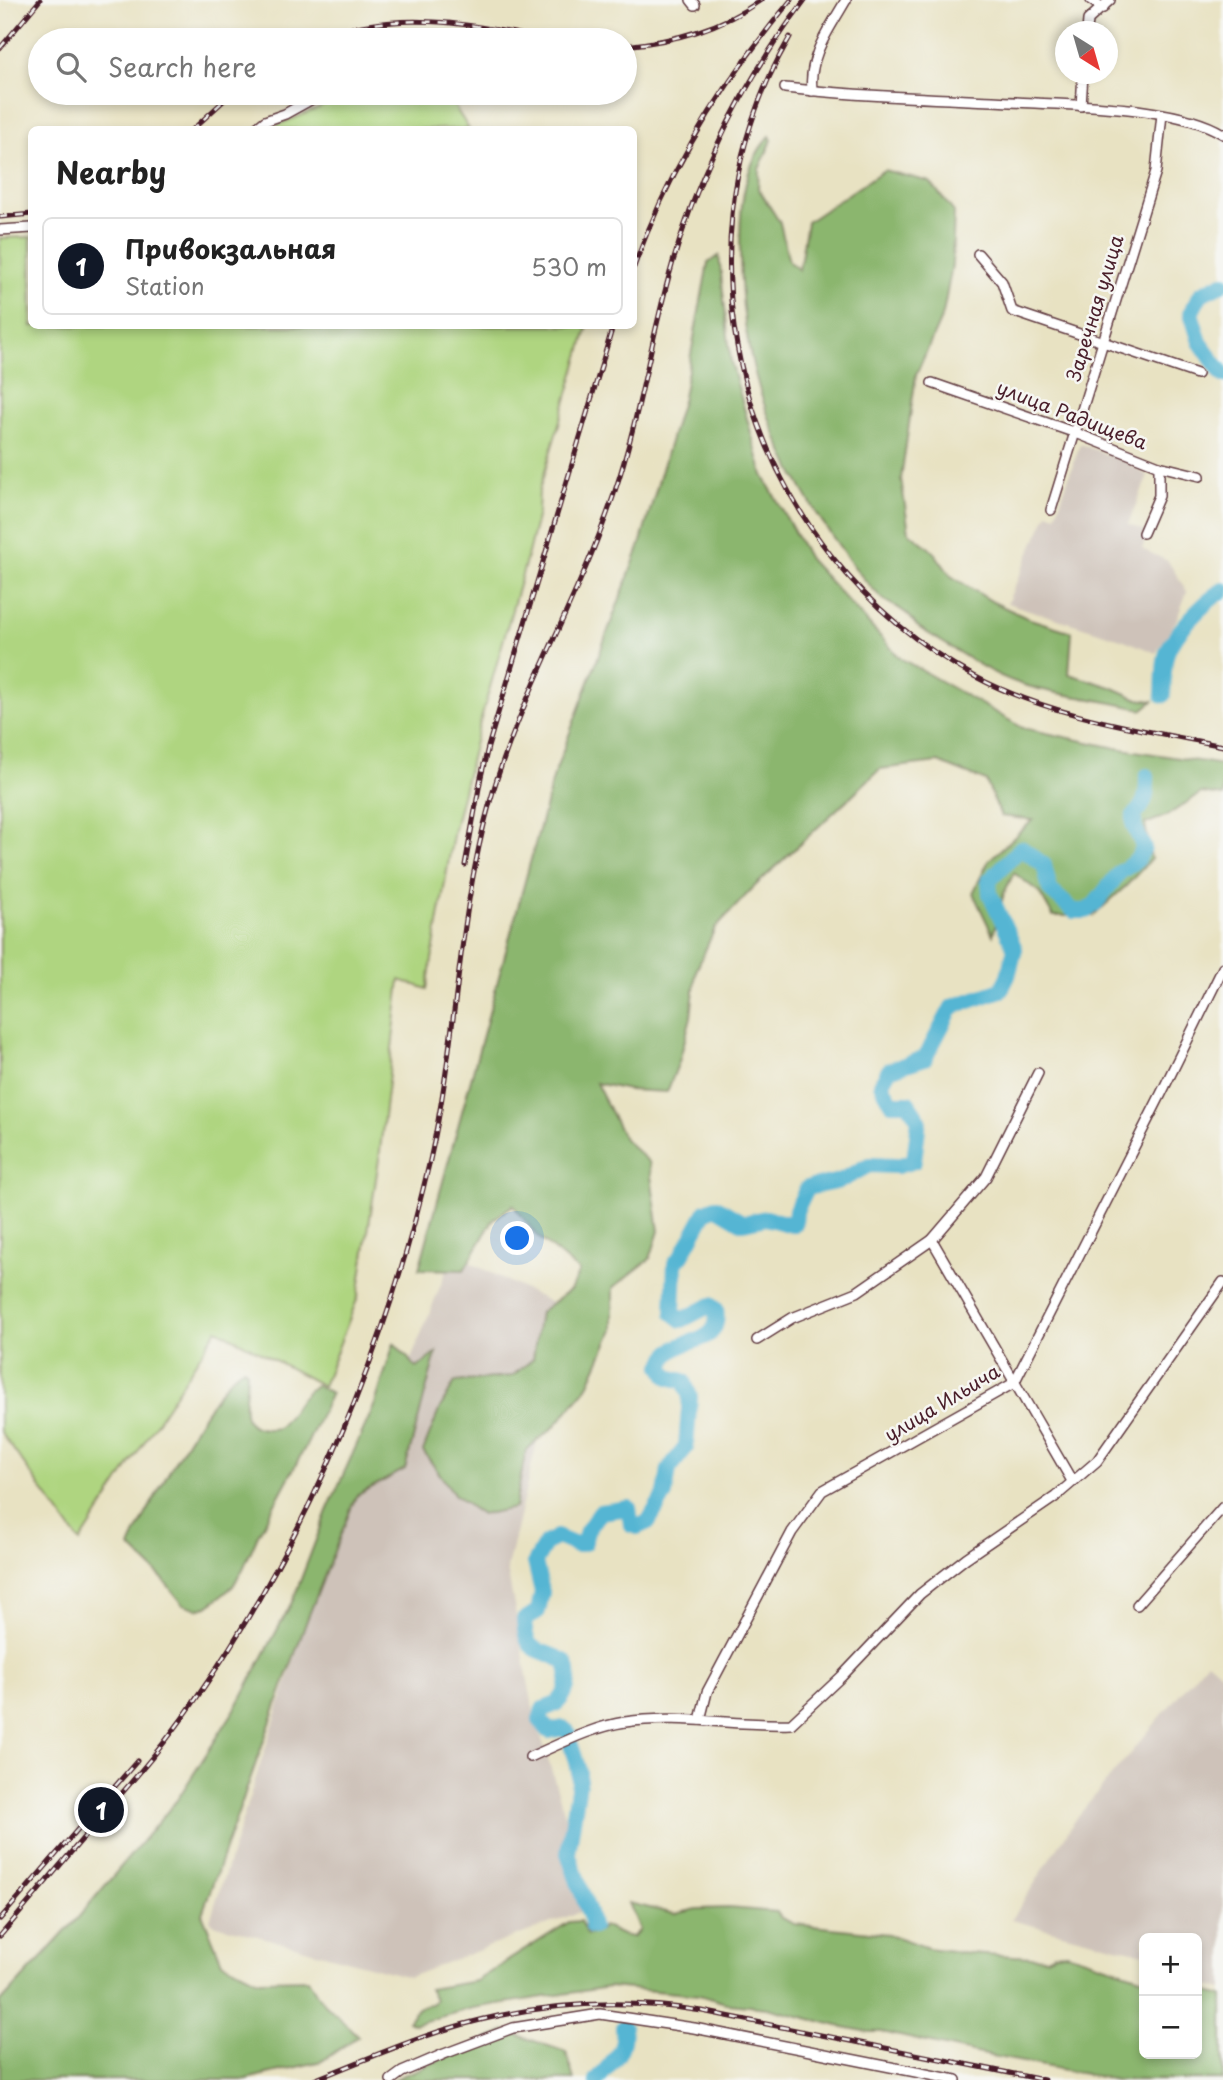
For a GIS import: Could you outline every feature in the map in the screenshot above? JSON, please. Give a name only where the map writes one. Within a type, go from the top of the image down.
[{"type":"street","points":[[812,91],[810,74],[818,50],[846,0]]},
{"type":"street","points":[[1091,0],[1103,8]]},
{"type":"street","points":[[1088,21],[1110,0]]},
{"type":"street","points":[[1081,106],[1082,84]]},
{"type":"street","points":[[785,88],[1081,106],[1162,114],[1223,134]]},
{"type":"street","points":[[259,126],[301,105]]},
{"type":"street","name":"Заречная улица","points":[[1051,510],[1156,171],[1162,114]]},
{"type":"street","points":[[0,230],[28,228]]},
{"type":"street","points":[[978,254],[1002,282],[1012,311],[1197,374]]},
{"type":"street","name":"улица Радищева","points":[[932,383],[1076,433],[1158,466],[1200,477]]},
{"type":"street","points":[[1143,533],[1159,496],[1158,466]]},
{"type":"street","name":"улица Ильича","points":[[700,1720],[707,1692],[792,1532],[822,1491],[1014,1383],[1223,968]]},
{"type":"street","points":[[757,1340],[792,1318],[857,1292],[932,1240],[986,1177],[1038,1073]]},
{"type":"street","points":[[932,1240],[1072,1480]]},
{"type":"street","points":[[530,1757],[580,1735],[622,1722],[654,1719],[753,1725],[791,1724],[842,1676],[920,1594],[966,1558],[1055,1497],[1097,1461],[1222,1282]]},
{"type":"street","points":[[1137,1605],[1223,1507]]},
{"type":"street","points":[[391,2080],[402,2072],[444,2054],[513,2028],[600,2014],[694,2028],[956,2080]]},
{"type":"shaded area","points":[[1080,444],[1124,461],[1148,476],[1128,524],[1148,532],[1142,549],[1168,561],[1187,592],[1176,621],[1156,653],[1124,640],[1007,603],[1048,513],[1056,515]]},
{"type":"shaded area","points":[[453,1254],[568,1311],[507,1568],[534,1713],[593,1907],[409,1977],[213,1924],[210,1920],[307,1620]]},
{"type":"shaded area","points":[[1207,1661],[1223,1675],[1223,1989],[1202,1984],[1202,1933],[1139,1933],[1139,1953],[1011,1920],[1078,1816]]},
{"type":"green space","points":[[324,105],[454,105],[467,126],[275,126]]},
{"type":"green space","points":[[770,136],[772,140],[759,169],[758,188],[780,223],[789,262],[799,270],[807,222],[884,170],[930,182],[954,212],[952,265],[943,314],[916,375],[901,479],[909,532],[933,551],[951,576],[993,602],[1027,618],[1072,632],[1069,674],[1138,699],[1153,701],[1142,710],[1033,688],[998,675],[967,658],[919,628],[907,614],[877,594],[853,566],[817,514],[783,452],[770,420],[750,353],[744,318],[740,265],[742,205],[751,167]]},
{"type":"green space","points":[[28,237],[28,329],[587,329],[539,491],[538,513],[527,557],[477,733],[454,829],[427,989],[400,980],[379,1159],[358,1297],[323,1386],[217,1329],[80,1542],[0,1431],[0,238]]},
{"type":"green space","points":[[719,256],[731,362],[763,475],[809,559],[900,658],[1023,728],[1116,748],[1223,765],[1223,796],[1201,793],[1168,815],[1145,824],[1151,859],[1093,916],[1053,916],[1039,892],[1014,873],[1004,893],[993,935],[973,893],[989,860],[1033,820],[1001,816],[986,781],[938,762],[880,769],[753,888],[715,928],[696,971],[691,1017],[679,1062],[667,1092],[628,1090],[596,1083],[624,1139],[649,1162],[659,1231],[650,1259],[613,1288],[613,1330],[587,1388],[554,1427],[526,1450],[515,1508],[481,1515],[455,1495],[423,1451],[440,1408],[455,1382],[512,1376],[533,1359],[540,1312],[571,1289],[579,1271],[538,1237],[513,1205],[493,1220],[464,1270],[419,1269],[554,775],[640,545],[683,397],[708,263]]},
{"type":"green space","points":[[394,1343],[417,1368],[436,1353],[405,1469],[356,1496],[307,1620],[202,1914],[222,1962],[258,1980],[308,1979],[319,1998],[358,2036],[322,2061],[242,2080],[0,2080],[0,2003],[77,1919],[177,1800],[237,1706],[293,1600],[327,1511],[375,1404]]},
{"type":"green space","points":[[244,1368],[247,1372],[245,1414],[254,1426],[263,1429],[278,1428],[305,1394],[316,1385],[331,1393],[233,1586],[207,1606],[198,1609],[183,1604],[162,1578],[130,1547],[149,1507],[200,1420],[232,1377]]},
{"type":"green space","points":[[629,1903],[675,1914],[697,1909],[729,1908],[777,1912],[781,1918],[794,1924],[888,1934],[928,1948],[969,1953],[1046,1958],[1067,1953],[1139,1976],[1139,2059],[1202,2059],[1202,1990],[1223,1996],[1223,2080],[1116,2080],[882,2032],[838,2026],[767,2008],[729,2004],[699,1995],[609,1987],[473,2008],[414,2024],[408,2021],[420,2007],[435,2000],[429,1989],[476,1981],[569,1922],[580,1921],[587,1935],[596,1933],[603,1926],[632,1937],[640,1930]]},
{"type":"green space","points":[[506,2031],[566,2052],[574,2080],[393,2080]]},
{"type":"waterway","points":[[1223,283],[1201,294],[1191,313],[1200,342],[1223,375]]},
{"type":"waterway","points":[[1163,695],[1164,665],[1174,639],[1207,602],[1223,590]]},
{"type":"waterway","points":[[568,1732],[563,1728],[549,1731],[540,1720],[543,1709],[556,1704],[562,1697],[568,1676],[564,1661],[535,1648],[527,1639],[524,1620],[538,1611],[542,1592],[535,1562],[546,1543],[557,1537],[576,1545],[584,1543],[587,1531],[600,1512],[629,1508],[631,1525],[637,1527],[648,1522],[665,1494],[669,1469],[686,1447],[690,1397],[684,1381],[668,1377],[662,1366],[674,1350],[707,1335],[713,1330],[716,1321],[716,1309],[711,1305],[682,1320],[673,1313],[675,1263],[706,1211],[716,1207],[743,1223],[766,1218],[792,1225],[807,1188],[840,1181],[869,1165],[897,1166],[914,1161],[919,1120],[908,1103],[892,1103],[881,1084],[889,1070],[925,1058],[952,1007],[1001,990],[1008,976],[1015,949],[990,894],[989,881],[1021,848],[1044,865],[1050,890],[1074,911],[1086,911],[1095,904],[1120,872],[1136,861],[1144,848],[1134,826],[1134,815],[1144,802],[1147,776]]},
{"type":"waterway","points":[[571,1745],[579,1771],[579,1783],[568,1853],[592,1927]]},
{"type":"waterway","points":[[597,2080],[620,2050],[624,2036],[623,2027]]},
{"type":"railway","points":[[0,48],[40,0]]},
{"type":"railway","points":[[637,44],[679,37],[713,26],[761,0]]},
{"type":"railway","points":[[637,259],[664,195],[700,127],[743,62],[791,0]]},
{"type":"railway","points":[[0,1936],[149,1761],[191,1706],[271,1579],[337,1444],[390,1304],[412,1233],[430,1160],[446,1071],[471,891],[490,802],[517,723],[584,571],[614,494],[630,440],[669,276],[693,203],[742,97],[782,31],[805,0]]},
{"type":"railway","points":[[352,28],[400,22],[488,28]]},
{"type":"railway","points":[[790,37],[751,123],[732,214],[732,305],[748,394],[782,479],[832,556],[896,623],[974,676],[1003,690],[1064,712],[1223,746]]},
{"type":"railway","points":[[196,126],[219,105]]},
{"type":"railway","points":[[0,217],[28,214]]},
{"type":"railway","points":[[465,865],[488,747],[612,329]]},
{"type":"railway","points":[[0,1919],[137,1761]]},
{"type":"railway","points":[[314,2080],[411,2041],[476,2021],[540,2009],[604,2004],[637,2004],[702,2011],[1044,2080]]},
{"type":"place","name":"Привокзальная","points":[[101,1810]]}]
